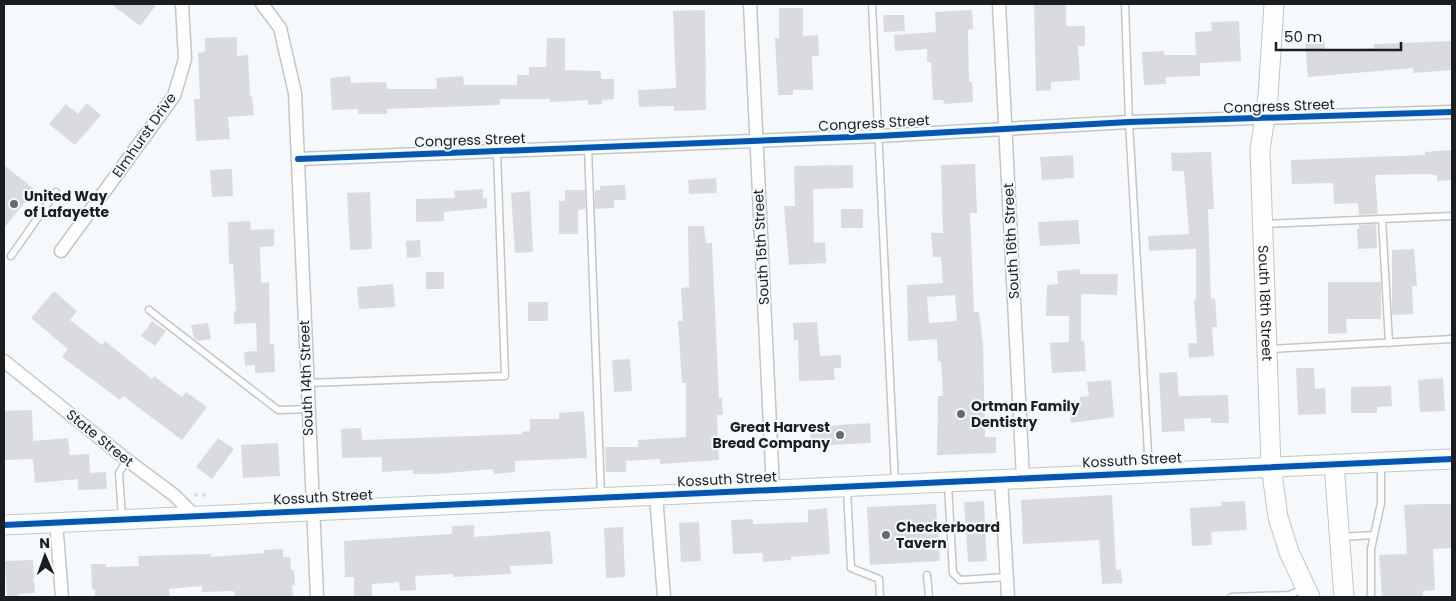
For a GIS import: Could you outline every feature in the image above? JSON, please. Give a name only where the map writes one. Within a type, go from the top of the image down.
[{"type":"street","name":"Elmhurst Drive","points":[[61,251],[174,96],[185,59],[182,4]]},
{"type":"street","name":"South 14th Street","points":[[262,4],[280,28],[295,93],[306,383],[317,597]]},
{"type":"street","name":"South 15th Street","points":[[750,4],[773,489]]},
{"type":"street","name":"South 16th Street","points":[[999,4],[1023,478]]},
{"type":"street","name":"South 18th Street","points":[[1274,4],[1268,96],[1260,150],[1271,466],[1281,526],[1289,552],[1308,593]]},
{"type":"street","name":"Congress Street","points":[[298,159],[878,136],[1129,122],[1452,112]]},
{"type":"street","name":"State Street","points":[[4,361],[127,460],[174,495],[195,516]]},
{"type":"street","name":"Kossuth Street","points":[[4,525],[1452,459]]},
{"type":"street","points":[[1334,464],[1344,597]]},
{"type":"street","points":[[1001,479],[1008,597]]},
{"type":"street","points":[[656,494],[664,597]]},
{"type":"street","points":[[56,522],[62,597]]},
{"type":"lane","points":[[872,4],[895,484]]},
{"type":"lane","points":[[1125,4],[1129,122],[1150,472]]},
{"type":"lane","points":[[588,148],[601,497]]},
{"type":"lane","points":[[306,383],[505,376],[497,152]]},
{"type":"lane","points":[[10,256],[56,192]]},
{"type":"lane","points":[[1263,224],[1452,216]]},
{"type":"lane","points":[[1382,219],[1389,342]]},
{"type":"lane","points":[[149,310],[278,410],[308,409]]},
{"type":"lane","points":[[1267,349],[1452,339]]},
{"type":"lane","points":[[122,519],[119,473],[127,460]]},
{"type":"lane","points":[[1371,597],[1370,563],[1381,503],[1381,462]]},
{"type":"lane","points":[[947,481],[953,573],[960,580],[1007,577]]},
{"type":"lane","points":[[847,486],[851,568],[879,579],[880,597]]},
{"type":"lane","points":[[1339,537],[1374,535]]},
{"type":"lane","points":[[928,574],[929,597]]},
{"type":"lane","points":[[1231,597],[1308,593]]},
{"type":"building","points":[[111,4],[157,4],[140,26]]},
{"type":"building","points":[[1034,4],[1066,4],[1066,26],[1085,26],[1085,46],[1078,46],[1080,80],[1051,82],[1051,90],[1036,91]]},
{"type":"building","points":[[779,8],[803,8],[803,36],[818,35],[819,56],[812,56],[813,90],[793,90],[793,95],[778,95],[775,38],[779,38]]},
{"type":"building","points":[[705,10],[706,110],[674,111],[674,106],[639,107],[638,90],[676,88],[673,11]]},
{"type":"building","points":[[972,10],[973,29],[968,30],[969,82],[972,82],[973,102],[944,104],[943,100],[933,100],[931,62],[927,62],[927,49],[895,51],[894,35],[936,32],[935,12]]},
{"type":"building","points":[[883,15],[904,15],[905,31],[884,32]]},
{"type":"building","points":[[1239,21],[1241,61],[1200,63],[1200,76],[1166,77],[1166,84],[1144,85],[1142,52],[1164,51],[1164,55],[1196,55],[1195,32],[1212,31],[1211,22]]},
{"type":"building","points":[[237,37],[237,56],[248,55],[250,96],[252,96],[254,115],[228,117],[230,139],[196,141],[194,99],[200,99],[198,53],[205,52],[205,38]]},
{"type":"building","points":[[547,38],[565,38],[565,70],[601,71],[601,79],[614,79],[614,99],[602,100],[602,104],[588,105],[588,100],[550,102],[550,99],[500,99],[500,105],[387,109],[387,114],[358,114],[358,109],[332,110],[330,78],[350,76],[351,83],[386,82],[387,89],[437,89],[436,78],[463,76],[464,85],[517,85],[517,75],[529,75],[529,67],[546,67]]},
{"type":"building","points":[[1452,41],[1452,70],[1413,73],[1413,68],[1308,77],[1305,43],[1325,42],[1325,51],[1374,48],[1374,44]]},
{"type":"building","points":[[87,103],[101,115],[75,145],[49,124],[66,104],[78,114]]},
{"type":"building","points":[[1452,150],[1452,180],[1437,181],[1437,175],[1426,174],[1375,175],[1378,214],[1359,215],[1358,203],[1334,204],[1333,183],[1292,184],[1291,160],[1425,155],[1425,152]]},
{"type":"building","points":[[1211,152],[1214,209],[1208,209],[1211,299],[1215,298],[1217,327],[1212,327],[1214,356],[1189,358],[1188,343],[1197,343],[1194,300],[1196,299],[1196,249],[1149,251],[1148,236],[1189,234],[1184,171],[1172,171],[1171,153]]},
{"type":"building","points":[[1073,155],[1074,178],[1042,180],[1040,157]]},
{"type":"building","points":[[975,164],[977,213],[970,213],[974,312],[979,312],[983,344],[985,437],[996,437],[996,453],[937,455],[938,396],[943,396],[941,361],[938,362],[937,339],[908,341],[907,285],[943,283],[941,257],[933,257],[931,233],[943,233],[941,165]],"holes":[[[955,295],[957,321],[929,323],[927,297]]]},
{"type":"building","name":"United Way of Lafayette","points":[[4,165],[35,190],[4,228]]},
{"type":"building","points":[[853,165],[853,188],[813,189],[814,243],[825,242],[826,263],[789,265],[784,206],[795,206],[794,166]]},
{"type":"building","points":[[232,169],[233,196],[212,197],[210,170]]},
{"type":"building","points":[[716,178],[717,193],[689,194],[688,180]]},
{"type":"building","points":[[625,185],[626,200],[614,200],[614,208],[595,209],[595,190],[600,190],[600,186]]},
{"type":"building","points":[[483,189],[483,198],[487,198],[487,208],[444,212],[444,221],[416,222],[416,199],[455,198],[454,191]]},
{"type":"building","points":[[565,190],[585,190],[585,209],[578,210],[578,234],[559,234],[559,201],[565,201]]},
{"type":"building","points":[[530,191],[533,252],[515,253],[511,193]]},
{"type":"building","points":[[370,192],[372,249],[350,250],[347,193]]},
{"type":"building","points":[[841,209],[863,209],[863,228],[841,228]]},
{"type":"building","points":[[1078,220],[1080,244],[1040,246],[1038,222]]},
{"type":"building","points":[[250,221],[251,230],[274,229],[274,246],[260,247],[261,283],[269,282],[270,344],[274,344],[275,372],[255,373],[255,365],[245,366],[244,352],[257,351],[256,323],[234,324],[234,311],[236,311],[233,263],[229,264],[228,222]]},
{"type":"building","points":[[1376,224],[1377,248],[1358,249],[1357,229],[1359,229],[1359,225]]},
{"type":"building","points":[[688,226],[704,226],[706,243],[712,243],[719,398],[722,398],[723,415],[717,415],[719,460],[660,464],[660,459],[626,461],[626,472],[606,472],[605,447],[638,447],[638,440],[686,437],[686,383],[682,383],[678,321],[683,321],[681,288],[689,287]]},
{"type":"building","points":[[420,240],[421,257],[407,258],[406,241]]},
{"type":"building","points":[[1414,249],[1417,286],[1412,286],[1413,314],[1392,315],[1392,250]]},
{"type":"building","points":[[1080,269],[1080,274],[1118,274],[1117,295],[1081,294],[1081,341],[1084,341],[1086,371],[1052,373],[1050,343],[1069,342],[1069,316],[1046,316],[1047,285],[1058,284],[1057,271]]},
{"type":"building","points":[[426,272],[444,272],[444,289],[426,289]]},
{"type":"building","points":[[1328,282],[1381,282],[1381,319],[1346,319],[1347,333],[1328,334]]},
{"type":"building","points":[[393,284],[395,307],[359,309],[357,287]]},
{"type":"building","points":[[54,291],[77,311],[70,320],[102,345],[105,341],[152,379],[154,376],[182,397],[186,392],[207,407],[182,440],[123,396],[120,400],[62,357],[68,349],[31,318]]},
{"type":"building","points":[[528,302],[548,302],[548,321],[528,321]]},
{"type":"building","points":[[152,321],[166,331],[155,346],[141,336]]},
{"type":"building","points":[[817,322],[820,356],[841,355],[841,368],[834,368],[835,380],[799,381],[798,340],[794,340],[793,323]]},
{"type":"building","points":[[208,323],[211,339],[198,341],[194,338],[191,325]]},
{"type":"building","points":[[630,359],[632,391],[614,392],[612,360]]},
{"type":"building","points":[[1296,368],[1314,368],[1315,389],[1325,388],[1326,414],[1298,415]]},
{"type":"building","points":[[1177,372],[1179,396],[1228,395],[1229,423],[1211,423],[1211,418],[1184,419],[1185,431],[1162,432],[1159,373]]},
{"type":"building","points":[[1443,378],[1445,411],[1420,412],[1418,380]]},
{"type":"building","points":[[1111,380],[1114,417],[1071,423],[1069,403],[1080,402],[1080,397],[1089,396],[1087,382]]},
{"type":"building","points":[[1391,386],[1392,406],[1377,407],[1377,413],[1351,413],[1351,387]]},
{"type":"building","points":[[32,410],[33,441],[68,438],[70,455],[89,454],[90,473],[106,472],[107,489],[78,490],[78,479],[35,483],[33,459],[4,460],[4,411]]},
{"type":"building","points":[[584,411],[587,458],[515,461],[515,472],[494,474],[493,469],[436,474],[413,474],[413,470],[382,472],[382,457],[342,458],[341,429],[361,428],[362,440],[522,434],[522,432],[530,431],[530,419],[559,419],[559,413]]},
{"type":"building","name":"Great Harvest Bread Company","points":[[870,423],[871,443],[811,446],[810,427]]},
{"type":"building","points":[[218,438],[234,449],[212,479],[196,467]]},
{"type":"building","points":[[278,443],[280,476],[243,478],[241,445]]},
{"type":"building","points":[[1112,495],[1116,570],[1121,569],[1122,583],[1102,584],[1099,540],[1023,544],[1021,500]]},
{"type":"building","points":[[984,501],[987,561],[968,562],[964,502]]},
{"type":"building","points":[[1245,501],[1247,530],[1211,532],[1212,545],[1192,546],[1190,508],[1222,506],[1221,502]]},
{"type":"building","points":[[936,504],[940,561],[870,565],[867,507]]},
{"type":"building","points":[[1452,504],[1452,548],[1433,549],[1435,590],[1423,591],[1423,597],[1382,596],[1379,555],[1407,554],[1404,505]]},
{"type":"building","points":[[827,508],[830,554],[791,557],[791,560],[763,562],[762,553],[733,554],[731,520],[753,519],[753,524],[808,522],[808,510]]},
{"type":"building","points":[[699,522],[701,561],[681,562],[679,523]]},
{"type":"building","points":[[474,525],[474,537],[550,531],[553,564],[510,566],[511,574],[454,577],[453,574],[415,576],[416,590],[400,591],[399,582],[372,584],[372,596],[354,597],[354,577],[345,577],[344,541],[452,534],[452,526]]},
{"type":"building","points":[[623,527],[625,577],[606,578],[604,528]]},
{"type":"building","points":[[283,549],[283,557],[290,557],[291,570],[294,570],[295,585],[292,585],[293,595],[289,597],[236,597],[233,591],[202,592],[202,586],[169,589],[170,597],[95,597],[95,589],[92,590],[91,564],[106,564],[106,567],[139,566],[138,556],[211,554],[211,557],[264,553],[264,550]]},
{"type":"building","points":[[33,560],[35,593],[19,594],[19,597],[7,597],[5,561]]},
{"type":"cycle path","points":[[298,159],[878,136],[1129,122],[1452,112]]},
{"type":"cycle path","points":[[4,525],[1452,459]]},
{"type":"place","name":"United Way of Lafayette","points":[[14,204]]},
{"type":"place","name":"Ortman Family Dentistry","points":[[961,414]]},
{"type":"place","name":"Great Harvest Bread Company","points":[[840,435]]},
{"type":"place","name":"Checkerboard Tavern","points":[[886,535]]}]
